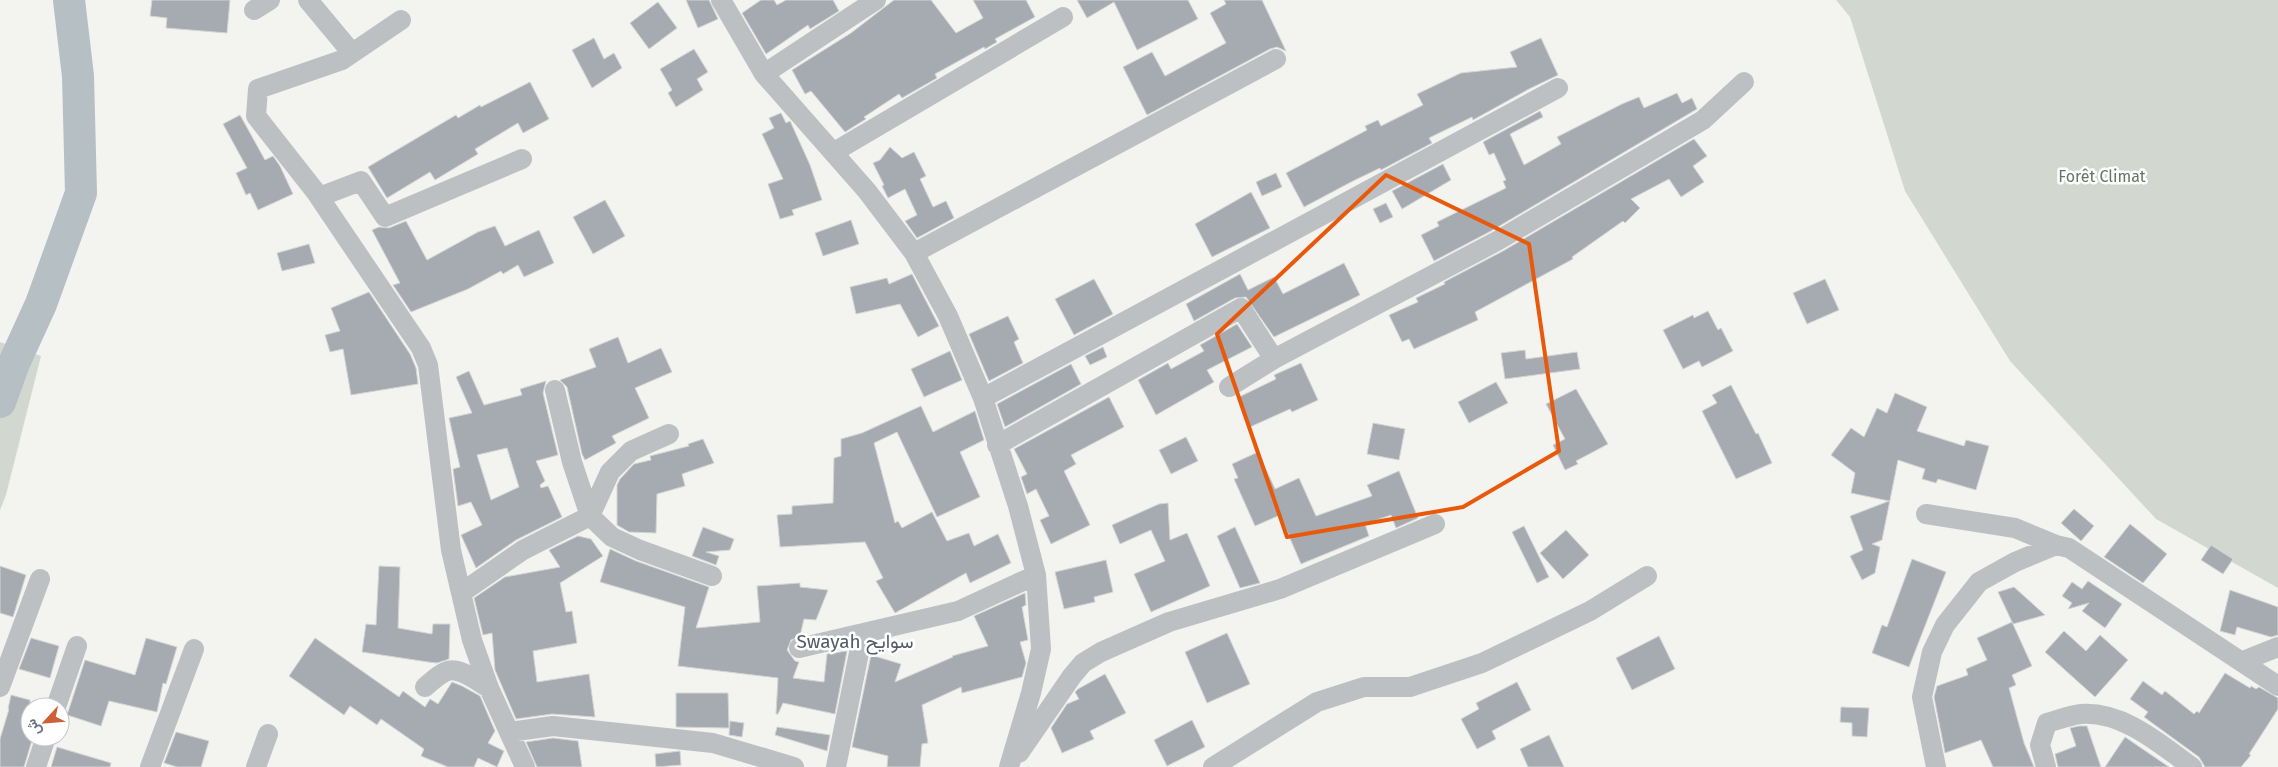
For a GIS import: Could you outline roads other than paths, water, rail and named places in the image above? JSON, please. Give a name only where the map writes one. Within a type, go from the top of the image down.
[{"type":"street","points":[[308,0],[352,53]]},
{"type":"street","points":[[721,0],[764,74],[834,152],[914,253],[948,316],[983,398],[1018,506],[1036,575],[1042,649],[1009,767]]},
{"type":"street","points":[[764,74],[876,0]]},
{"type":"street","points":[[834,152],[1063,17]]},
{"type":"street","points":[[401,20],[342,60],[258,89],[256,116],[320,197],[421,348],[428,365],[452,550],[472,640],[489,688],[525,767]]},
{"type":"street","points":[[914,253],[1276,59]]},
{"type":"street","points":[[1230,388],[1274,359],[1497,241],[1694,126],[1744,82]]},
{"type":"street","points":[[983,398],[1558,88]]},
{"type":"street","points":[[320,197],[361,181],[385,216],[522,159]]},
{"type":"street","points":[[997,445],[1241,308],[1274,359]]},
{"type":"street","points":[[555,390],[572,462],[590,516],[612,537],[640,550],[712,576]]},
{"type":"street","points":[[461,593],[523,550],[590,516],[610,472],[632,451],[669,434]]},
{"type":"street","points":[[1926,514],[2015,528],[2056,545],[2069,548],[2243,661],[2278,686]]},
{"type":"street","points":[[1009,767],[1072,676],[1083,663],[1101,652],[1169,622],[1280,589],[1435,524]]},
{"type":"street","points":[[1936,767],[1922,697],[1932,652],[1945,624],[1979,582],[2014,562],[2056,545]]},
{"type":"street","points":[[799,648],[958,611],[1036,575]]},
{"type":"street","points":[[1213,767],[1318,702],[1364,687],[1410,687],[1482,663],[1590,610],[1646,576]]},
{"type":"street","points":[[0,687],[40,579]]},
{"type":"street","points":[[836,767],[863,632]]},
{"type":"street","points":[[59,697],[77,646]]},
{"type":"street","points":[[2243,661],[2278,647]]},
{"type":"street","points":[[150,767],[194,649]]},
{"type":"street","points":[[425,687],[444,672],[451,670],[458,671],[489,688]]},
{"type":"street","points":[[2046,767],[2040,745],[2048,723],[2081,714],[2106,716],[2141,731],[2192,767]]},
{"type":"street","points":[[509,732],[553,726],[714,742],[794,767]]},
{"type":"street","points":[[256,767],[268,734]]},
{"type":"street","points":[[36,767],[43,747]]},
{"type":"waterway","points":[[0,402],[14,363],[41,304],[81,193],[78,76],[69,0]]},
{"type":"district","name":"Swayah سوايح","points":[[855,641]]},
{"type":"park label","name":"Forêt Climat","points":[[2102,176]]}]
